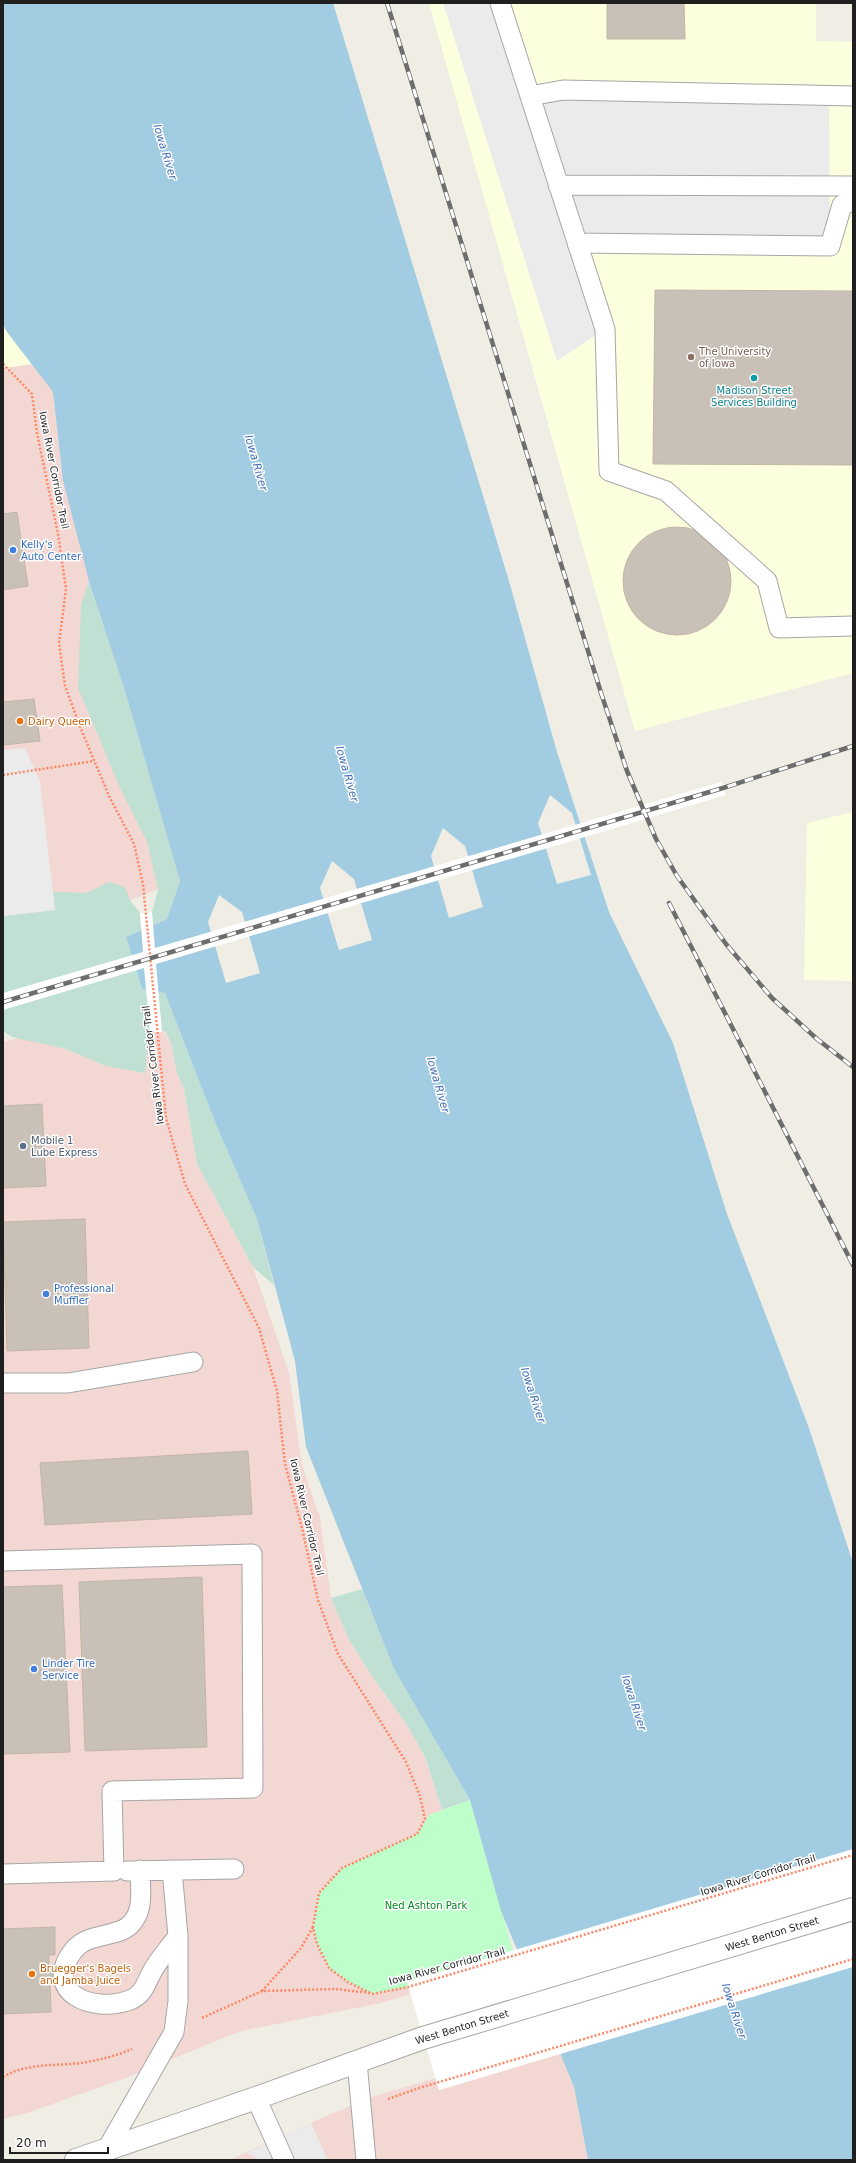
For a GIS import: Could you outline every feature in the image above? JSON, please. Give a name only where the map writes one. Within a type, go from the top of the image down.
[{"type":"street","name":"West Benton Street","points":[[76,2160],[256,2098],[423,2038],[853,1909]]},
{"type":"lane","points":[[500,3],[605,329],[609,471],[666,491],[767,580],[779,628],[853,626]]},
{"type":"lane","points":[[530,96],[564,90],[853,96]]},
{"type":"lane","points":[[558,185],[853,186]]},
{"type":"lane","points":[[577,243],[830,246],[842,205],[853,201]]},
{"type":"lane","points":[[3,1383],[68,1383],[193,1362]]},
{"type":"lane","points":[[3,1561],[252,1554],[253,1788],[112,1791],[114,1871]]},
{"type":"lane","points":[[3,1874],[234,1869]]},
{"type":"lane","points":[[140,1870],[141,1908],[129,1926],[86,1940],[74,1949],[67,1960],[64,1974],[67,1986],[77,1998],[88,2003],[102,2006],[120,2004],[133,1999],[144,1989],[153,1971],[178,1936]]},
{"type":"lane","points":[[107,2150],[174,2032],[178,2001],[178,1936],[172,1870]]},
{"type":"lane","points":[[357,2062],[366,2160]]},
{"type":"lane","points":[[256,2098],[284,2160]]},
{"type":"path","name":"Iowa River Corridor Trail","points":[[3,364],[32,394],[37,433],[58,534],[66,589],[59,643],[65,686],[94,761],[134,844],[143,884],[166,1118],[185,1184],[258,1328],[277,1390],[285,1464],[302,1528],[318,1600],[338,1654],[406,1762],[420,1796],[425,1819],[417,1834],[342,1868],[319,1893],[313,1927],[317,1944],[328,1968],[348,1982],[372,1994],[408,1987],[853,1855]]},
{"type":"path","points":[[3,775],[94,761]]},
{"type":"path","points":[[262,1992],[301,1948],[313,1927]]},
{"type":"path","points":[[386,2099],[853,1959]]},
{"type":"path","points":[[3,2077],[23,2069],[82,2063],[116,2056],[174,2032],[218,2009],[262,1992],[335,1989],[372,1994]]},
{"type":"shaded area","name":"The University of Iowa","points":[[429,3],[816,3],[816,41],[853,42],[853,673],[635,731]]},
{"type":"shaded area","points":[[443,3],[503,3],[530,96],[829,96],[830,246],[577,243],[605,329],[557,361]]},
{"type":"shaded area","points":[[3,324],[7,332],[33,364],[3,368]]},
{"type":"shaded area","points":[[33,364],[53,392],[63,481],[180,881],[3,948],[3,368]]},
{"type":"shaded area","points":[[89,581],[125,691],[180,881],[167,919],[126,937],[142,989],[165,993],[215,1122],[257,1219],[274,1285],[253,1267],[197,1164],[184,1089],[177,1073],[171,1043],[165,1031],[149,1033],[145,1073],[106,1066],[66,1049],[12,1037],[3,1031],[3,916],[55,910],[53,892],[87,893],[109,882],[125,887],[130,900],[140,913],[152,912],[158,889],[147,842],[120,788],[78,688],[81,605]]},
{"type":"shaded area","points":[[25,748],[40,782],[55,910],[3,916],[3,750]]},
{"type":"shaded area","points":[[853,812],[853,981],[804,980],[807,823]]},
{"type":"shaded area","points":[[164,1031],[171,1043],[177,1073],[184,1089],[197,1164],[253,1267],[289,1373],[302,1465],[320,1518],[331,1598],[349,1640],[374,1679],[407,1725],[425,1758],[442,1810],[429,1815],[417,1834],[342,1868],[319,1893],[313,1927],[317,1944],[329,1968],[348,1982],[372,1994],[408,1987],[410,1994],[381,2003],[241,2031],[123,2079],[27,2113],[3,2119],[3,1042],[18,1038],[35,1041],[66,1049],[106,1066],[145,1073],[149,1033]]},
{"type":"shaded area","points":[[362,1589],[394,1669],[470,1800],[442,1810],[425,1757],[407,1725],[374,1679],[349,1640],[331,1598]]},
{"type":"shaded area","points":[[560,2054],[574,2087],[588,2160],[230,2160],[326,2116],[375,2096],[436,2078],[439,2090]]},
{"type":"shaded area","points":[[311,2123],[328,2160],[261,2160],[247,2153]]},
{"type":"green space","name":"Ned Ashton Park","points":[[470,1800],[513,1951],[407,1982],[408,1987],[372,1994],[348,1982],[329,1968],[317,1944],[313,1927],[319,1893],[342,1868],[417,1834],[429,1815]]},
{"type":"water","name":"Iowa River","points":[[3,3],[333,3],[509,581],[557,752],[609,912],[673,1043],[727,1214],[809,1428],[853,1563],[853,2160],[588,2160],[574,2087],[501,1911],[470,1800],[394,1669],[306,1447],[295,1361],[257,1219],[215,1122],[165,993],[142,989],[126,937],[167,919],[180,881],[125,691],[89,581],[63,481],[53,392],[7,332],[3,324]],"holes":[[[550,795],[572,813],[591,875],[557,884],[538,823]],[[443,828],[465,846],[483,907],[449,918],[431,856]],[[332,861],[354,879],[372,940],[339,950],[320,888]],[[219,895],[242,912],[260,973],[226,983],[208,922]]]},
{"type":"pier","points":[[721,782],[726,795],[156,964],[162,1032],[150,1032],[144,968],[3,1010],[3,993],[143,952],[140,913],[152,912],[155,948]]},
{"type":"pier","points":[[853,1849],[853,1967],[439,2090],[407,1982]]},
{"type":"building","points":[[607,3],[684,3],[685,39],[607,39]]},
{"type":"building","name":"Madison Street Services Building","points":[[655,290],[853,291],[853,465],[653,464]]},
{"type":"building","name":"Kelly's Auto Center","points":[[17,512],[28,586],[3,590],[3,514]]},
{"type":"building","points":[[677,527],[698,531],[715,543],[727,560],[731,581],[727,602],[715,619],[698,631],[677,635],[656,631],[639,619],[627,602],[623,581],[627,560],[639,543],[656,531]]},
{"type":"building","name":"Dairy Queen","points":[[34,699],[40,741],[3,745],[3,702]]},
{"type":"building","name":"Mobile 1 Lube Express","points":[[42,1104],[46,1186],[3,1188],[3,1106]]},
{"type":"building","name":"Professional Muffler","points":[[85,1219],[89,1348],[7,1351],[3,1222]]},
{"type":"building","points":[[248,1451],[252,1514],[45,1525],[40,1463]]},
{"type":"building","points":[[202,1577],[207,1747],[85,1751],[79,1582]]},
{"type":"building","name":"Linder Tire Service","points":[[62,1585],[70,1752],[3,1754],[3,1587]]},
{"type":"building","name":"Bruegger's Bagels and Jamba Juice","points":[[55,1927],[55,1955],[49,1955],[49,1965],[56,1965],[57,1982],[50,1983],[51,2012],[3,2014],[3,1929]]},
{"type":"railway","points":[[387,3],[602,696],[627,771],[656,839],[677,876],[726,944],[772,998],[817,1039],[853,1067]]},
{"type":"railway","points":[[3,1002],[723,788],[853,746]]},
{"type":"railway","points":[[669,903],[853,1265]]},
{"type":"place","name":"The University of Iowa","points":[[691,357]]},
{"type":"place","name":"Madison Street Services Building","points":[[754,378]]},
{"type":"place","name":"Kelly's Auto Center","points":[[13,550]]},
{"type":"place","name":"Dairy Queen","points":[[20,721]]},
{"type":"place","name":"Mobile 1 Lube Express","points":[[23,1146]]},
{"type":"place","name":"Professional Muffler","points":[[46,1294]]},
{"type":"place","name":"Linder Tire Service","points":[[34,1669]]},
{"type":"place","name":"Bruegger's Bagels and Jamba Juice","points":[[32,1974]]}]
